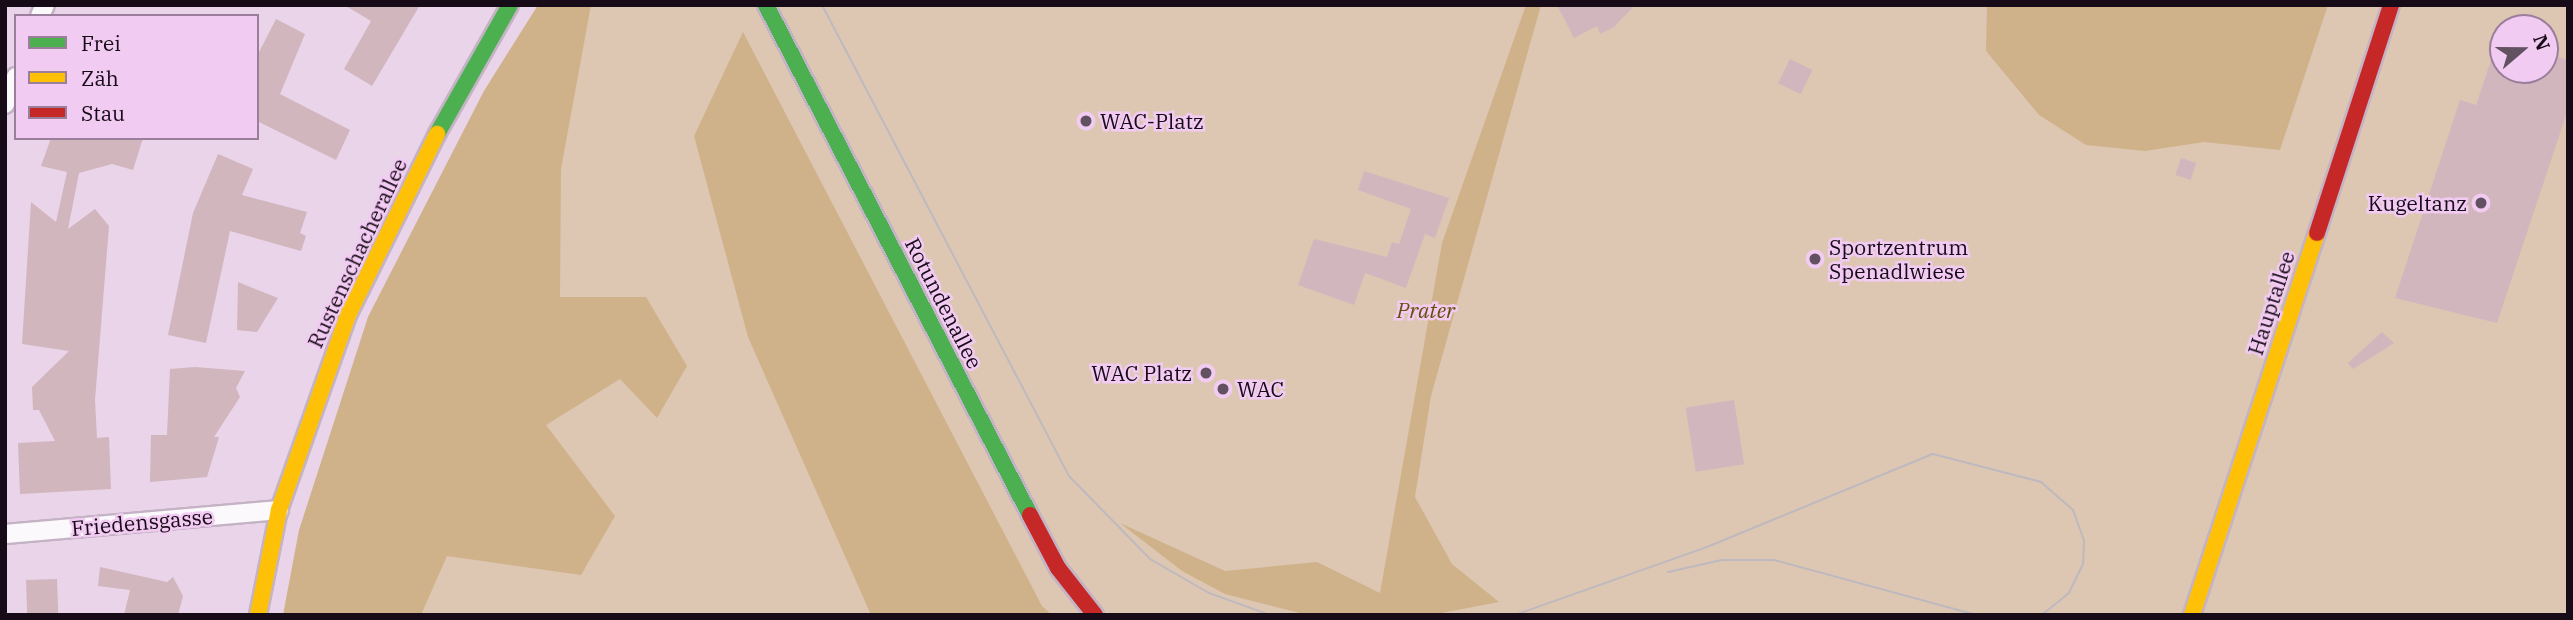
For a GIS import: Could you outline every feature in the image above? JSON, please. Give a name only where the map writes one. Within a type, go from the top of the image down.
[{"type":"street","name":"Rustenschacherallee","points":[[258,615],[279,510],[348,314],[426,154],[510,5]]},
{"type":"street","name":"Rotundenallee","points":[[766,5],[1058,568],[1095,615]]},
{"type":"street","name":"Hauptallee","points":[[2192,615],[2391,5]]},
{"type":"street","points":[[5,104],[14,82]]},
{"type":"street","name":"Friedensgasse","points":[[5,534],[279,510]]},
{"type":"green space","name":"Prater","points":[[538,5],[2568,5],[2568,615],[283,615],[368,317],[484,91]]},
{"type":"shaded area","points":[[538,5],[591,5],[561,169],[560,297],[646,297],[687,366],[657,418],[620,379],[546,425],[615,516],[581,575],[447,556],[421,615],[283,615],[299,530],[368,317],[484,91]]},
{"type":"shaded area","points":[[1526,5],[1541,5],[1431,396],[1415,497],[1452,564],[1499,602],[1431,615],[1300,613],[1225,594],[1182,571],[1120,523],[1225,571],[1317,562],[1380,593],[1442,243]]},
{"type":"shaded area","points":[[1987,5],[2328,5],[2280,150],[2204,142],[2145,151],[2086,145],[2039,115],[1986,51]]},
{"type":"shaded area","points":[[743,32],[1042,606],[1052,615],[871,615],[748,337],[694,136]]},
{"type":"building","points":[[344,5],[420,5],[372,86],[344,69],[371,21]]},
{"type":"building","points":[[1557,5],[1635,5],[1614,27],[1600,34],[1597,26],[1574,38]]},
{"type":"building","points":[[276,19],[305,34],[280,94],[350,130],[336,160],[259,122],[259,52]]},
{"type":"building","name":"Kugeltanz","points":[[2559,57],[2568,60],[2568,109],[2497,323],[2395,298],[2460,100],[2476,105],[2489,66],[2489,84],[2559,84]]},
{"type":"building","points":[[1790,59],[1812,70],[1801,94],[1778,83]]},
{"type":"building","points":[[50,140],[142,140],[133,170],[112,164],[79,173],[68,229],[95,209],[109,226],[95,400],[97,438],[109,437],[111,489],[20,494],[18,443],[55,441],[39,410],[33,410],[32,387],[69,351],[22,344],[31,202],[56,222],[67,172],[41,166]]},
{"type":"building","points":[[218,154],[253,169],[242,195],[307,212],[300,233],[306,236],[301,251],[230,231],[206,343],[168,335],[193,213]]},
{"type":"building","points":[[2181,158],[2196,163],[2191,180],[2175,175]]},
{"type":"building","points":[[1364,171],[1449,198],[1435,238],[1425,234],[1406,288],[1365,273],[1354,305],[1298,285],[1314,239],[1387,257],[1392,242],[1399,244],[1411,209],[1358,190]]},
{"type":"building","points":[[238,282],[278,298],[257,332],[237,330]]},
{"type":"building","points":[[2382,332],[2394,343],[2353,369],[2348,363]]},
{"type":"building","points":[[195,367],[245,371],[236,388],[240,397],[214,437],[219,437],[207,477],[150,482],[151,435],[167,435],[170,369]]},
{"type":"building","points":[[1734,400],[1744,464],[1696,472],[1686,408]]},
{"type":"building","points":[[100,567],[167,582],[173,577],[183,596],[178,615],[124,615],[130,590],[98,586]]},
{"type":"building","points":[[57,579],[58,615],[27,615],[26,580]]},
{"type":"tram line","points":[[822,5],[1069,476],[1150,559],[1209,593],[1270,615]]},
{"type":"tram line","points":[[1515,615],[1707,547],[1933,454],[2041,482],[2073,510],[2084,540],[2083,564],[2069,593],[2042,615]]},
{"type":"tram line","points":[[1668,572],[1722,560],[1774,560],[1977,615]]},
{"type":"traffic: fast","points":[[437,134],[510,5]]},
{"type":"traffic: fast","points":[[766,5],[1030,515]]},
{"type":"traffic: slow","points":[[258,615],[279,510],[348,315],[437,134]]},
{"type":"traffic: slow","points":[[2192,615],[2317,233]]},
{"type":"traffic: jam","points":[[2317,233],[2391,5]]},
{"type":"traffic: jam","points":[[1030,515],[1058,568],[1095,615]]},
{"type":"place","name":"WAC-Platz","points":[[1086,121]]},
{"type":"place","name":"Kugeltanz","points":[[2481,203]]},
{"type":"place","name":"Sportzentrum Spenadlwiese","points":[[1815,259]]},
{"type":"place","name":"WAC Platz","points":[[1206,373]]},
{"type":"place","name":"WAC","points":[[1223,389]]}]
